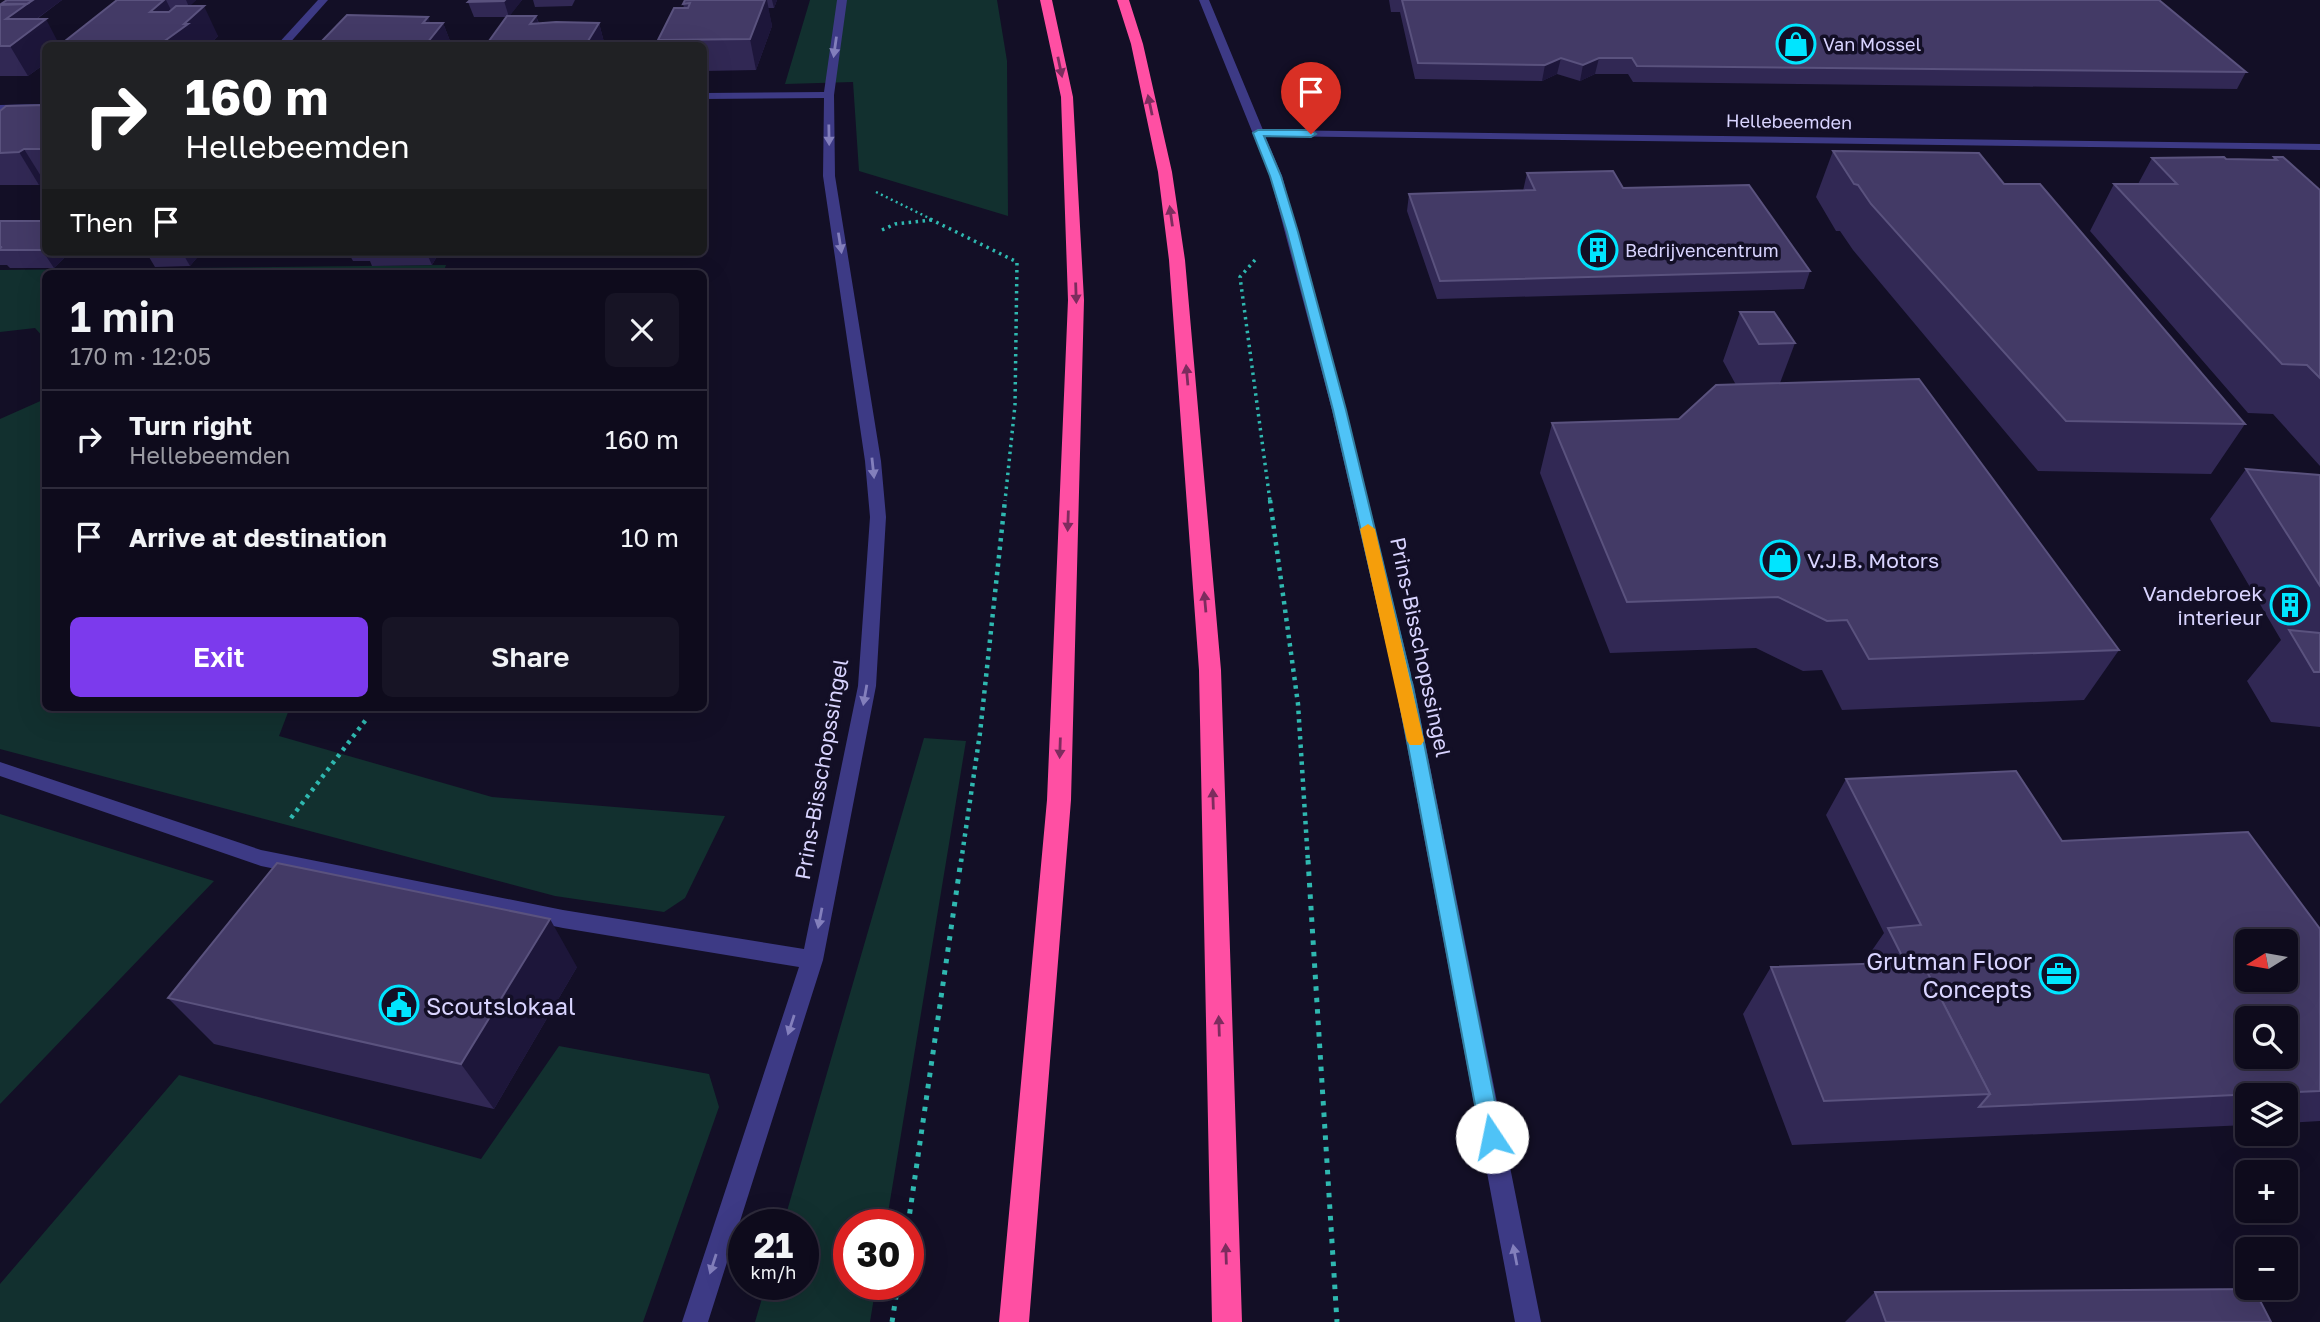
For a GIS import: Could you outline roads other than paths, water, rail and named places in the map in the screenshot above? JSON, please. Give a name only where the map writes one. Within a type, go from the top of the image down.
[{"type":"highway","points":[[1014,1322],[1059,800],[1076,300],[1067,97],[1046,0]]},
{"type":"highway","points":[[1123,0],[1137,44],[1165,172],[1177,260],[1209,656],[1227,1322]]},
{"type":"street","points":[[285,42],[323,0]]},
{"type":"street","name":"Prins-Bisschopssingel","points":[[695,1322],[811,960],[867,686],[878,517],[873,461],[829,176],[829,94],[842,0]]},
{"type":"street","name":"Prins-Bisschopssingel","points":[[1204,0],[1276,176],[1339,410],[1405,687],[1528,1322]]},
{"type":"street","points":[[707,96],[829,94]]},
{"type":"street","points":[[0,108],[42,107]]},
{"type":"street","name":"Hellebeemden","points":[[1258,133],[2320,147]]},
{"type":"street","points":[[0,769],[261,858],[563,919],[811,960]]},
{"type":"place","name":"Van Mossel","points":[[1796,44]]},
{"type":"place","name":"Bedrijvencentrum","points":[[1598,250]]},
{"type":"place","name":"V.J.B. Motors","points":[[1780,560]]},
{"type":"place","name":"Vandebroek interieur","points":[[2290,605]]},
{"type":"place","name":"Grutman Floor Concepts","points":[[2059,974]]},
{"type":"place","name":"Scoutslokaal","points":[[399,1005]]}]
